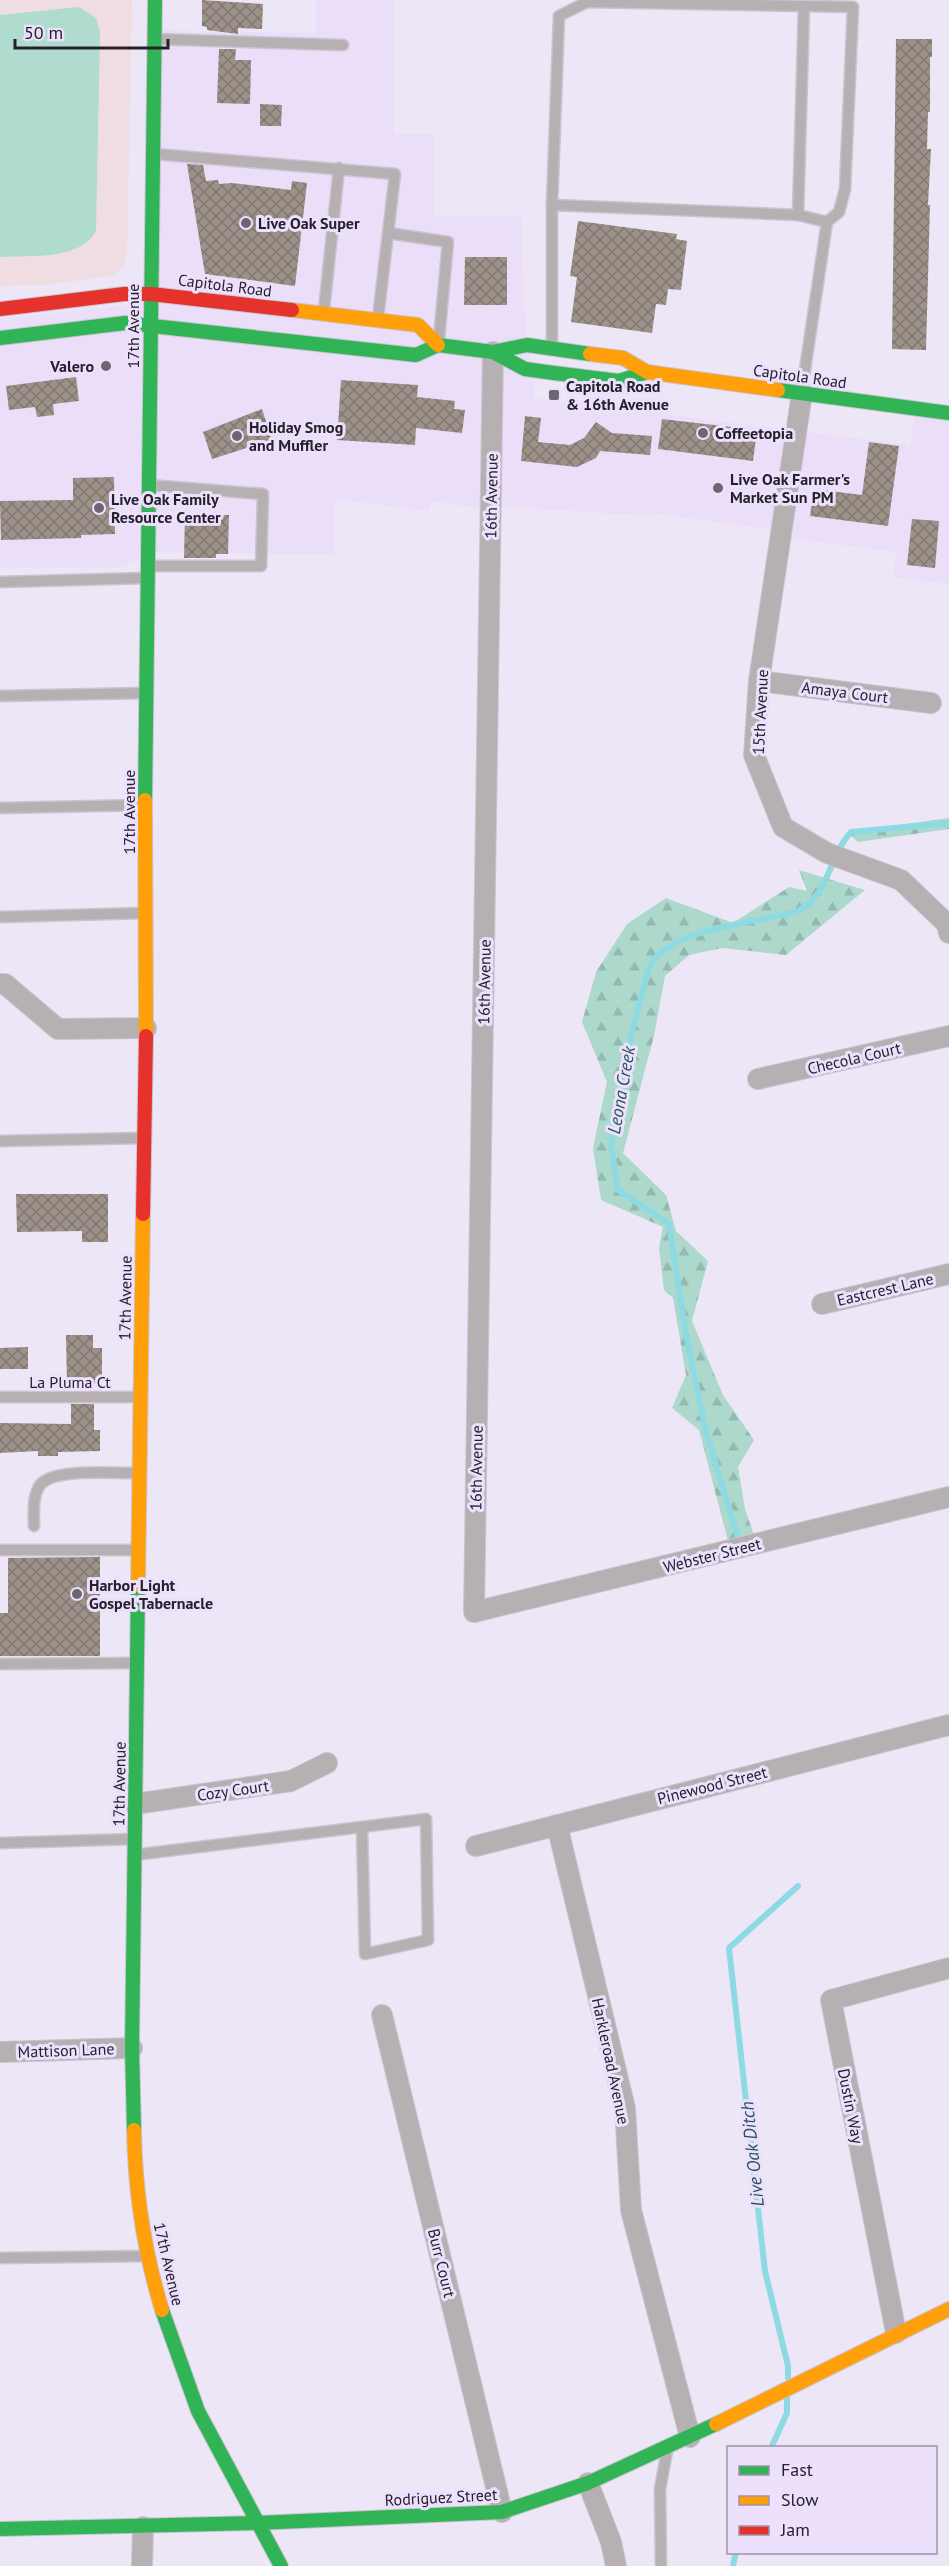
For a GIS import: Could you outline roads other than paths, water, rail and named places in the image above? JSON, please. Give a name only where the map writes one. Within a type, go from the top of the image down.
[{"type":"main road","name":"17th Avenue","points":[[154,0],[145,693],[146,1028],[132,2048],[135,2183],[148,2256],[172,2343],[198,2411],[281,2566]]},
{"type":"main road","name":"Capitola Road","points":[[0,309],[124,294],[151,294],[417,325],[438,345]]},
{"type":"main road","name":"Capitola Road","points":[[0,338],[125,323],[416,355],[438,345],[493,352],[527,345],[623,358],[647,372],[949,413]]},
{"type":"main road","name":"Capitola Road","points":[[493,352],[525,369],[554,373],[619,381],[647,372]]},
{"type":"main road","name":"Rodriguez Street","points":[[0,2529],[143,2527],[502,2512],[588,2483],[668,2448],[896,2333],[949,2309]]},
{"type":"street","name":"16th Avenue","points":[[474,1612],[493,352]]},
{"type":"street","name":"15th Avenue","points":[[801,393],[759,681],[754,755],[783,827],[827,853],[901,880],[947,924],[949,933]]},
{"type":"street","name":"Amaya Court","points":[[759,681],[932,704]]},
{"type":"street","points":[[0,984],[5,984],[58,1029],[146,1028]]},
{"type":"street","name":"Checola Court","points":[[758,1079],[949,1036]]},
{"type":"street","name":"Eastcrest Lane","points":[[822,1304],[949,1274]]},
{"type":"street","name":"Webster Street","points":[[474,1612],[949,1497]]},
{"type":"street","name":"Pinewood Street","points":[[476,1846],[949,1725]]},
{"type":"street","name":"Cozy Court","points":[[135,1804],[291,1781],[327,1763]]},
{"type":"street","name":"Harkleroad Avenue","points":[[557,1825],[625,2108],[631,2210],[690,2438]]},
{"type":"street","name":"Dustin Way","points":[[896,2333],[831,2000],[949,1968]]},
{"type":"street","name":"Burr Court","points":[[382,2015],[502,2512]]},
{"type":"street","name":"Mattison Lane","points":[[0,2052],[132,2048]]},
{"type":"street","points":[[588,2483],[611,2542],[616,2566]]},
{"type":"street","points":[[142,2566],[143,2527]]},
{"type":"lane","points":[[552,348],[552,204],[559,16],[587,2],[852,7],[845,189],[839,212],[827,222],[801,393]]},
{"type":"lane","points":[[798,215],[804,6]]},
{"type":"lane","points":[[154,39],[343,45]]},
{"type":"lane","points":[[152,154],[395,174],[378,320]]},
{"type":"lane","points":[[324,314],[339,168]]},
{"type":"lane","points":[[552,204],[798,215],[827,222]]},
{"type":"lane","points":[[388,233],[448,242],[438,345]]},
{"type":"lane","points":[[0,582],[261,566],[263,494],[148,485]]},
{"type":"lane","points":[[0,696],[145,693]]},
{"type":"lane","points":[[0,808],[145,805]]},
{"type":"lane","points":[[0,917],[145,913]]},
{"type":"lane","points":[[0,1141],[144,1138]]},
{"type":"lane","name":"La Pluma Ct","points":[[0,1397],[141,1397]]},
{"type":"lane","points":[[34,1526],[36,1494],[42,1483],[56,1474],[140,1473]]},
{"type":"lane","points":[[0,1551],[138,1550]]},
{"type":"lane","points":[[0,1664],[137,1663]]},
{"type":"lane","points":[[134,1856],[362,1827],[426,1819],[428,1940],[364,1954],[362,1827]]},
{"type":"lane","points":[[0,1843],[134,1839]]},
{"type":"lane","points":[[0,2258],[148,2256]]},
{"type":"lane","points":[[661,2566],[660,2488],[668,2448]]},
{"type":"waterway","name":"Leona Creek","points":[[738,1538],[705,1428],[686,1334],[669,1224],[618,1190],[611,1145],[626,1056],[648,970],[657,957],[670,946],[686,938],[723,927],[790,914],[809,904],[823,885],[838,852],[851,832],[949,823]]},
{"type":"waterway","name":"Live Oak Ditch","points":[[788,2378],[788,2366],[765,2271],[729,1948],[798,1886]]},
{"type":"waterway","name":"Live Oak Ditch","points":[[772,2446],[787,2413],[787,2398]]},
{"type":"waterway","name":"Live Oak Ditch","points":[[733,2566],[736,2554]]},
{"type":"place","name":"Live Oak Super","points":[[246,223]]},
{"type":"place","name":"Valero","points":[[106,366]]},
{"type":"place","name":"Capitola Road & 16th Avenue","points":[[554,395]]},
{"type":"place","name":"Coffeetopia","points":[[703,433]]},
{"type":"place","name":"Holiday Smog and Muffler","points":[[237,436]]},
{"type":"place","name":"Live Oak Farmer's Market Sun PM","points":[[718,488]]},
{"type":"place","name":"Live Oak Family Resource Center","points":[[99,508]]},
{"type":"place","name":"Harbor Light Gospel Tabernacle","points":[[77,1594]]}]
